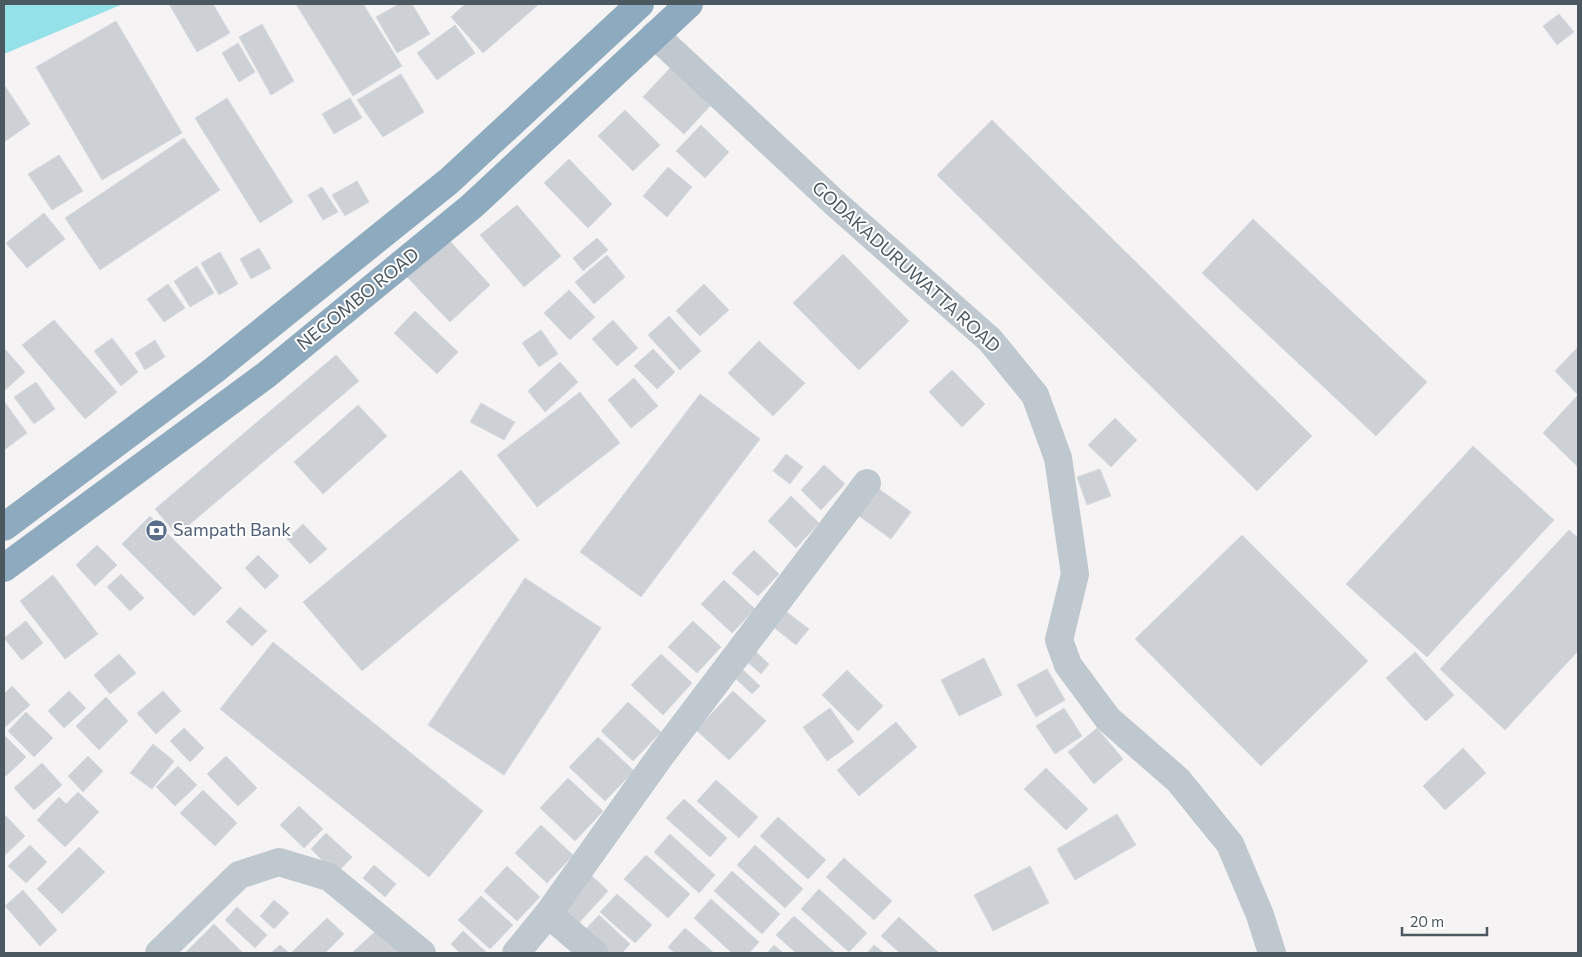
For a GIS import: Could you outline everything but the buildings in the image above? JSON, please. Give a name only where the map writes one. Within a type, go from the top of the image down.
[{"type":"highway","name":"NEGOMBO ROAD","points":[[4,527],[213,370],[448,181],[640,4]]},
{"type":"highway","name":"NEGOMBO ROAD","points":[[4,568],[266,375],[472,206],[690,4]]},
{"type":"street","name":"GODAKADURUWATTA ROAD","points":[[656,35],[836,204],[990,340],[1036,395],[1058,458],[1074,574],[1059,640],[1068,665],[1108,719],[1178,780],[1230,844],[1260,915],[1272,953]]},
{"type":"street","points":[[516,953],[548,914],[662,754],[867,483]]},
{"type":"street","points":[[159,953],[239,875],[279,862],[329,878],[422,953]]},
{"type":"street","points":[[548,914],[594,953]]},
{"type":"water","points":[[4,4],[123,4],[4,54]]},
{"type":"place","name":"Sampath Bank","points":[[157,530]]}]
